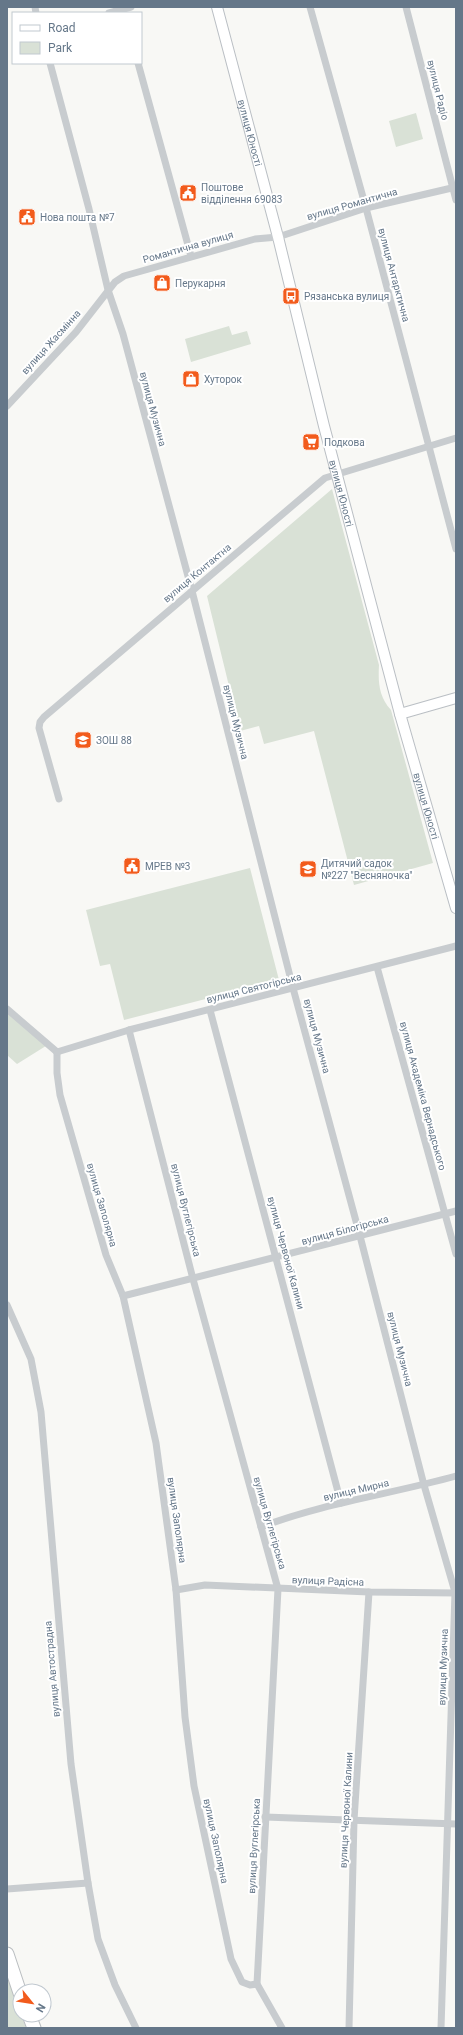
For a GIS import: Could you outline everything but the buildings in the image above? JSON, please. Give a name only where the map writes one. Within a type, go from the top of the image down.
[{"type":"highway","points":[[7,1954],[17,1983]]},
{"type":"street","points":[[114,12],[131,7]]},
{"type":"street","name":"вулиця Юності","points":[[217,7],[278,237],[291,296],[400,714],[456,908]]},
{"type":"street","name":"вулиця Антарктична","points":[[310,7],[366,208],[456,550]]},
{"type":"street","name":"вулиця Радіо","points":[[406,7],[454,187],[456,200]]},
{"type":"street","name":"вулиця Музична","points":[[50,64],[90,209],[108,290],[123,334],[192,590],[293,988],[360,1236],[424,1485],[455,1592],[441,2028]]},
{"type":"street","points":[[138,64],[191,256]]},
{"type":"street","name":"вулиця Романтична","points":[[278,237],[366,208],[454,187]]},
{"type":"street","name":"Романтична вулиця","points":[[108,290],[115,282],[124,276],[255,239],[278,237]]},
{"type":"street","name":"вулиця Жасмінна","points":[[7,406],[76,332],[108,290]]},
{"type":"street","name":"вулиця Контактна","points":[[59,799],[39,728],[40,722],[192,590],[325,478],[337,472],[456,438]]},
{"type":"street","points":[[400,714],[456,698]]},
{"type":"street","name":"вулиця Святогірська","points":[[57,1052],[129,1030],[456,946]]},
{"type":"street","name":"вулиця Академіка Вернадського","points":[[377,967],[456,1254]]},
{"type":"street","points":[[7,1009],[57,1052]]},
{"type":"street","name":"вулиця Червоної Калини","points":[[210,1010],[341,1503]]},
{"type":"street","name":"вулиця Вуглегірська","points":[[129,1030],[193,1279],[278,1589],[257,1984]]},
{"type":"street","name":"вулиця Заполярна","points":[[57,1052],[59,1087],[106,1255],[123,1296],[156,1443],[176,1590],[185,1717],[194,1786],[231,1959],[242,1982],[250,1985],[257,1984]]},
{"type":"street","name":"вулиця Білогірська","points":[[123,1296],[277,1258],[456,1211]]},
{"type":"street","name":"вулиця Автострадна","points":[[7,1305],[31,1359],[41,1412],[71,1764],[88,1883],[98,1939],[115,1985],[136,2028]]},
{"type":"street","name":"вулиця Мирна","points":[[261,1527],[280,1520],[341,1503],[424,1485],[456,1476]]},
{"type":"street","name":"вулиця Радісна","points":[[176,1590],[205,1585],[369,1592],[455,1592]]},
{"type":"street","name":"вулиця Червоної Калини","points":[[350,2028],[354,1820],[369,1592]]},
{"type":"street","points":[[265,1816],[456,1824]]},
{"type":"street","points":[[7,1889],[88,1883]]},
{"type":"street","points":[[257,1984],[282,2028]]},
{"type":"green space","points":[[416,113],[423,139],[396,147],[389,121]]},
{"type":"green space","points":[[229,326],[232,335],[247,331],[251,344],[191,362],[185,339]]},
{"type":"green space","points":[[332,489],[379,665],[380,689],[384,700],[391,710],[433,863],[354,885],[314,731],[264,744],[259,726],[240,731],[207,596]]},
{"type":"green space","points":[[250,868],[279,980],[124,1020],[110,964],[100,966],[86,910]]},
{"type":"green space","points":[[7,1009],[49,1044],[17,1064],[7,1055]]},
{"type":"green space","points":[[7,1976],[12,1990],[12,2023],[24,2023],[26,2028],[7,2028]]},
{"type":"place","name":"Поштове відділення 69083","points":[[188,193]]},
{"type":"place","name":"Нова пошта №7","points":[[27,217]]},
{"type":"place","name":"Перукарня","points":[[162,283]]},
{"type":"place","name":"Рязанська вулиця","points":[[291,296]]},
{"type":"place","name":"Хуторок","points":[[191,379]]},
{"type":"place","name":"Подкова","points":[[311,442]]},
{"type":"place","name":"ЗОШ 88","points":[[83,740]]},
{"type":"place","name":"МРЕВ №3","points":[[132,866]]},
{"type":"place","name":"Дитячий садок №227 \"Весняночка\"","points":[[308,869]]}]
